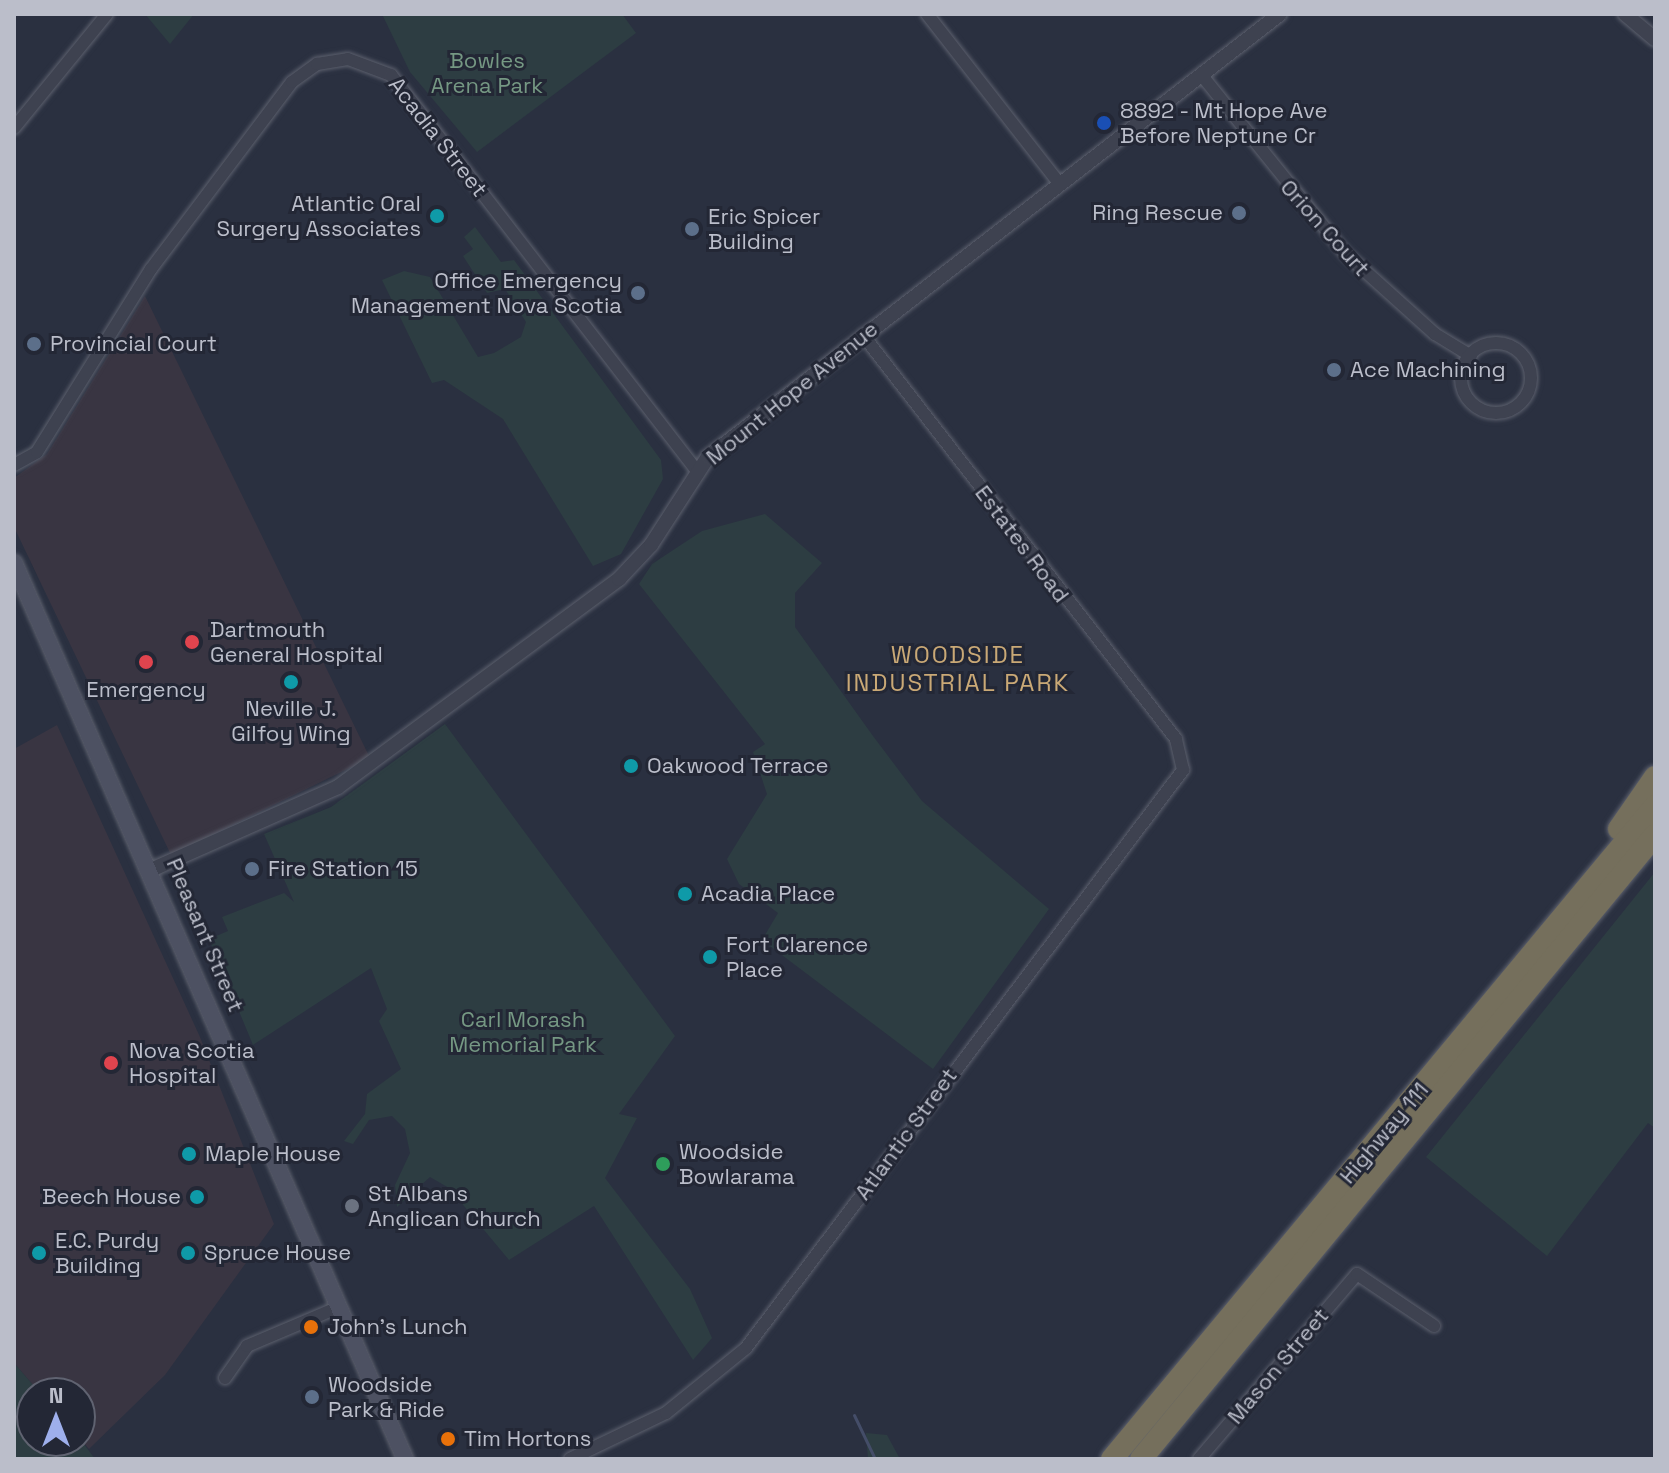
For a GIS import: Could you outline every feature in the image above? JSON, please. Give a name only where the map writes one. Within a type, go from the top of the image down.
[{"type":"highway","points":[[1507,983],[1655,777]]},
{"type":"highway","name":"Highway 111","points":[[1112,1459],[1655,806]]},
{"type":"highway","name":"Highway 111","points":[[1141,1459],[1655,835]]},
{"type":"highway","points":[[1436,1101],[1655,853]]},
{"type":"main road","name":"Pleasant Street","points":[[14,563],[153,869],[405,1459]]},
{"type":"street","points":[[14,128],[107,14]]},
{"type":"street","points":[[927,14],[1060,184]]},
{"type":"street","name":"Mount Hope Avenue","points":[[153,869],[297,808],[362,769],[631,569],[697,471],[863,335],[1203,77],[1280,14]]},
{"type":"street","points":[[1625,14],[1655,39]]},
{"type":"street","name":"Acadia Street","points":[[14,465],[37,452],[151,269],[292,82],[317,64],[348,59],[391,75],[697,471]]},
{"type":"street","name":"Orion Court","points":[[1203,77],[1353,262],[1471,356]]},
{"type":"street","name":"Estates Road","points":[[863,335],[1183,752]]},
{"type":"street","points":[[1490,343],[1517,349],[1531,371],[1526,396],[1505,412],[1479,408],[1462,387],[1471,356],[1490,343]]},
{"type":"street","name":"Atlantic Street","points":[[570,1459],[690,1397],[768,1323],[1010,990],[1176,786],[1183,752]]},
{"type":"street","name":"Mason Street","points":[[1199,1459],[1357,1274],[1434,1326]]},
{"type":"street","points":[[225,1378],[247,1346],[339,1307]]},
{"type":"shaded area","name":"Dartmouth General Hospital","points":[[145,296],[370,758],[171,855],[14,527],[14,478],[47,454]]},
{"type":"shaded area","name":"Nova Scotia Hospital","points":[[57,725],[200,1037],[274,1224],[165,1375],[96,1442],[96,1377],[26,1377],[14,1363],[14,749]]},
{"type":"green space","points":[[145,14],[194,14],[170,44]]},
{"type":"green space","name":"Bowles Arena Park","points":[[382,14],[622,14],[636,33],[477,152],[410,72]]},
{"type":"green space","points":[[475,227],[501,262],[514,260],[661,460],[663,479],[621,554],[593,566],[503,419],[444,380],[432,383],[382,280],[404,271],[430,277],[478,357],[494,353],[521,337],[526,322],[505,289],[487,293],[463,256],[473,249],[464,237]]},
{"type":"green space","points":[[765,514],[822,563],[795,593],[795,627],[873,736],[922,801],[1049,909],[933,1069],[762,940],[778,913],[739,884],[727,859],[767,794],[753,752],[765,744],[639,584],[652,564],[702,531]]},
{"type":"green space","name":"Carl Morash Memorial Park","points":[[445,724],[675,1036],[619,1114],[637,1118],[605,1178],[690,1289],[712,1338],[693,1360],[594,1206],[509,1260],[449,1188],[430,1177],[397,1207],[395,1185],[410,1153],[405,1129],[392,1116],[369,1120],[353,1144],[344,1141],[365,1114],[367,1094],[401,1069],[379,1021],[387,1009],[371,968],[253,1045],[209,939],[228,931],[222,917],[284,893],[294,902],[264,834],[331,807]]},
{"type":"green space","points":[[1655,872],[1655,1128],[1648,1123],[1547,1256],[1426,1157]]},
{"type":"green space","points":[[14,1363],[26,1377],[16,1377],[16,1457],[95,1459],[14,1459]]},
{"type":"green space","points":[[866,1433],[887,1435],[900,1459],[868,1459]]},
{"type":"waterway","points":[[854,1415],[875,1459]]},
{"type":"place","name":"8892 - Mt Hope Ave Before Neptune Cr","points":[[1104,123]]},
{"type":"place","name":"Ring Rescue","points":[[1239,213]]},
{"type":"place","name":"Atlantic Oral Surgery Associates","points":[[437,216]]},
{"type":"place","name":"Eric Spicer Building","points":[[692,229]]},
{"type":"place","name":"Office Emergency Management Nova Scotia","points":[[638,293]]},
{"type":"place","name":"Provincial Court","points":[[34,344]]},
{"type":"place","name":"Ace Machining","points":[[1334,370]]},
{"type":"place","name":"Dartmouth General Hospital","points":[[192,642]]},
{"type":"place","name":"Emergency","points":[[146,662]]},
{"type":"place","name":"Neville J. Gilfoy Wing","points":[[291,682]]},
{"type":"place","name":"Oakwood Terrace","points":[[631,766]]},
{"type":"place","name":"Fire Station 15","points":[[252,869]]},
{"type":"place","name":"Acadia Place","points":[[685,894]]},
{"type":"place","name":"Fort Clarence Place","points":[[710,957]]},
{"type":"place","name":"Nova Scotia Hospital","points":[[111,1063]]},
{"type":"place","name":"Maple House","points":[[189,1154]]},
{"type":"place","name":"Woodside Bowlarama","points":[[663,1164]]},
{"type":"place","name":"Beech House","points":[[197,1197]]},
{"type":"place","name":"St Albans Anglican Church","points":[[352,1206]]},
{"type":"place","name":"E.C. Purdy Building","points":[[39,1253]]},
{"type":"place","name":"Spruce House","points":[[188,1253]]},
{"type":"place","name":"John's Lunch","points":[[311,1327]]},
{"type":"place","name":"Woodside Park & Ride","points":[[312,1397]]},
{"type":"place","name":"Tim Hortons","points":[[448,1439]]},
{"type":"district","name":"WOODSIDE INDUSTRIAL PARK","points":[[958,669]]}]
